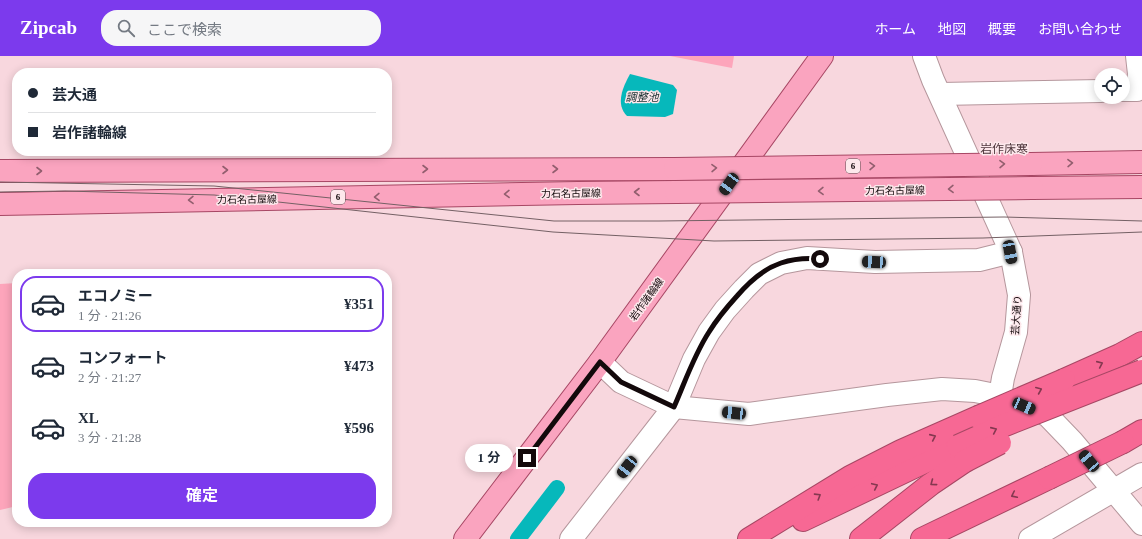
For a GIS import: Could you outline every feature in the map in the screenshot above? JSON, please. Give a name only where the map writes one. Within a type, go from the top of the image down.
[{"type":"highway","points":[[749,539],[850,477],[901,451],[1064,380],[1142,344]]},
{"type":"highway","points":[[764,539],[962,454],[1018,420],[1142,371]]},
{"type":"highway","points":[[861,539],[931,484],[962,454],[990,447],[1142,385]]},
{"type":"highway","points":[[922,539],[1123,442],[1142,431]]},
{"type":"main road","name":"岩作諸輪線","points":[[465,539],[600,362],[822,56]]},
{"type":"main road","name":"6","points":[[0,172],[675,169],[1142,162]]},
{"type":"main road","name":"力石名古屋線","points":[[0,204],[578,193],[1142,187]]},
{"type":"street","name":"芸大通り","points":[[924,56],[1010,252],[1019,295],[1016,332],[1003,378],[1000,396]]},
{"type":"street","points":[[1130,90],[1137,90],[1139,74],[1137,56]]},
{"type":"street","points":[[941,94],[1094,90]]},
{"type":"street","points":[[578,193],[580,169]]},
{"type":"street","points":[[571,539],[674,407],[694,359],[708,332],[725,310],[759,274],[781,263],[807,258],[874,262],[979,260],[1010,252]]},
{"type":"street","points":[[600,362],[621,382],[674,407],[749,414],[942,389],[975,391],[1000,396],[1047,415],[1072,441],[1142,524]]},
{"type":"street","points":[[1030,539],[1142,474]]},
{"type":"shaded area","points":[[670,56],[734,56],[732,68]]},
{"type":"shaded area","points":[[12,283],[12,507],[0,510],[0,284]]},
{"type":"water","name":"調整池","points":[[630,74],[673,85],[677,90],[673,114],[665,117],[627,116],[621,106],[621,95]]},
{"type":"waterway","points":[[518,539],[557,488]]},
{"type":"tram line","points":[[0,182],[214,186],[554,221],[1004,217],[1142,221]]},
{"type":"tram line","points":[[0,192],[65,191],[214,195],[553,232],[714,241],[983,238],[1142,232]]},
{"type":"district","name":"岩作床寒","points":[[1004,149]]},
{"type":"route","points":[[527,458],[600,362],[621,382],[674,407],[694,359],[708,332],[744,289],[759,274],[781,263],[807,258],[820,259]]}]
